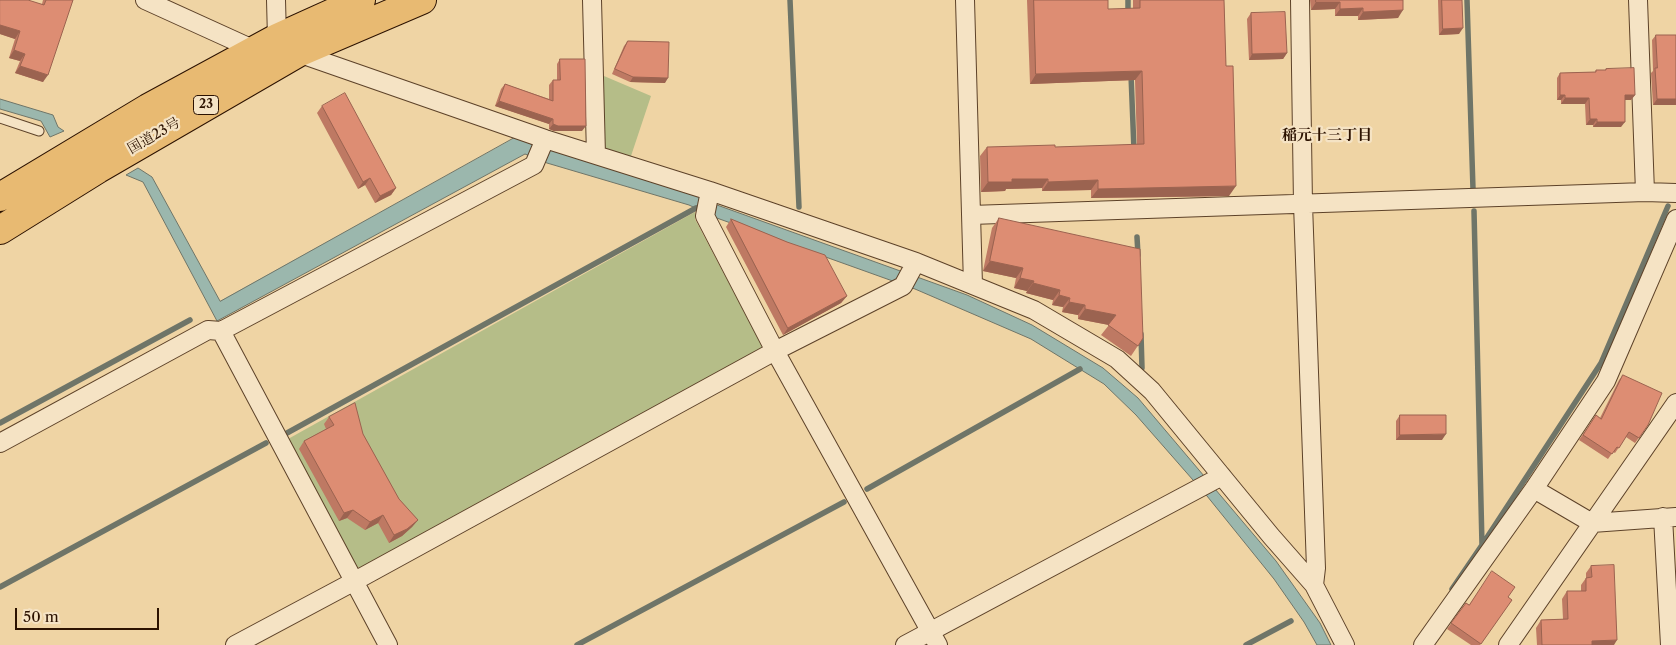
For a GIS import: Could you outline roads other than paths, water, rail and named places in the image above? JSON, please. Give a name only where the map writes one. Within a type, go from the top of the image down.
[{"type":"highway","name":"国道23号","points":[[0,197],[148,108],[277,47],[361,0]]},
{"type":"highway","name":"国道23号","points":[[0,230],[98,169],[277,47],[422,0]]},
{"type":"street","points":[[145,0],[545,139],[710,190],[916,262],[1034,310],[1117,358],[1152,391],[1271,536],[1314,585],[1344,645]]},
{"type":"street","points":[[276,0],[277,47]]},
{"type":"street","points":[[592,0],[596,155]]},
{"type":"street","points":[[965,0],[973,285]]},
{"type":"street","points":[[1300,0],[1303,204],[1316,568],[1314,585]]},
{"type":"street","points":[[1638,0],[1645,192]]},
{"type":"street","points":[[0,443],[208,330],[221,331],[534,165],[545,139]]},
{"type":"street","points":[[710,190],[705,216],[775,352],[934,638]]},
{"type":"street","points":[[972,215],[1645,192],[1676,193]]},
{"type":"street","points":[[1423,645],[1534,489],[1606,381],[1676,219]]},
{"type":"street","points":[[234,645],[775,352],[903,286],[916,262]]},
{"type":"street","points":[[221,331],[388,645]]},
{"type":"street","points":[[1508,645],[1676,403]]},
{"type":"street","points":[[906,645],[934,638],[1222,476]]},
{"type":"street","points":[[1534,489],[1592,523],[1670,517],[1670,645]]},
{"type":"lane","points":[[0,118],[39,131]]},
{"type":"water","points":[[0,99],[53,115],[58,127],[64,131],[50,137],[41,121],[0,109]]},
{"type":"water","points":[[516,137],[533,145],[555,149],[699,193],[717,205],[967,295],[1032,325],[1103,368],[1138,398],[1276,561],[1320,623],[1331,645],[1317,645],[1304,622],[1274,579],[1207,496],[1136,415],[1104,384],[1031,339],[915,289],[714,217],[689,205],[547,163],[525,154],[217,321],[143,182],[126,175],[138,168],[152,177],[220,301]]},
{"type":"waterway","points":[[790,0],[799,207]]},
{"type":"waterway","points":[[1128,0],[1128,15]]},
{"type":"waterway","points":[[1467,0],[1473,189]]},
{"type":"waterway","points":[[1131,75],[1134,150]]},
{"type":"waterway","points":[[1482,545],[1601,363],[1668,206]]},
{"type":"waterway","points":[[287,433],[696,208]]},
{"type":"waterway","points":[[1452,589],[1482,545],[1474,211]]},
{"type":"waterway","points":[[1137,237],[1138,255]]},
{"type":"waterway","points":[[0,423],[190,320]]},
{"type":"waterway","points":[[1141,334],[1142,368]]},
{"type":"waterway","points":[[867,489],[1080,369]]},
{"type":"waterway","points":[[0,587],[266,443]]},
{"type":"waterway","points":[[577,645],[844,502]]},
{"type":"waterway","points":[[1246,645],[1291,621]]},
{"type":"district","name":"稲元十三丁目","points":[[1327,136]]}]
